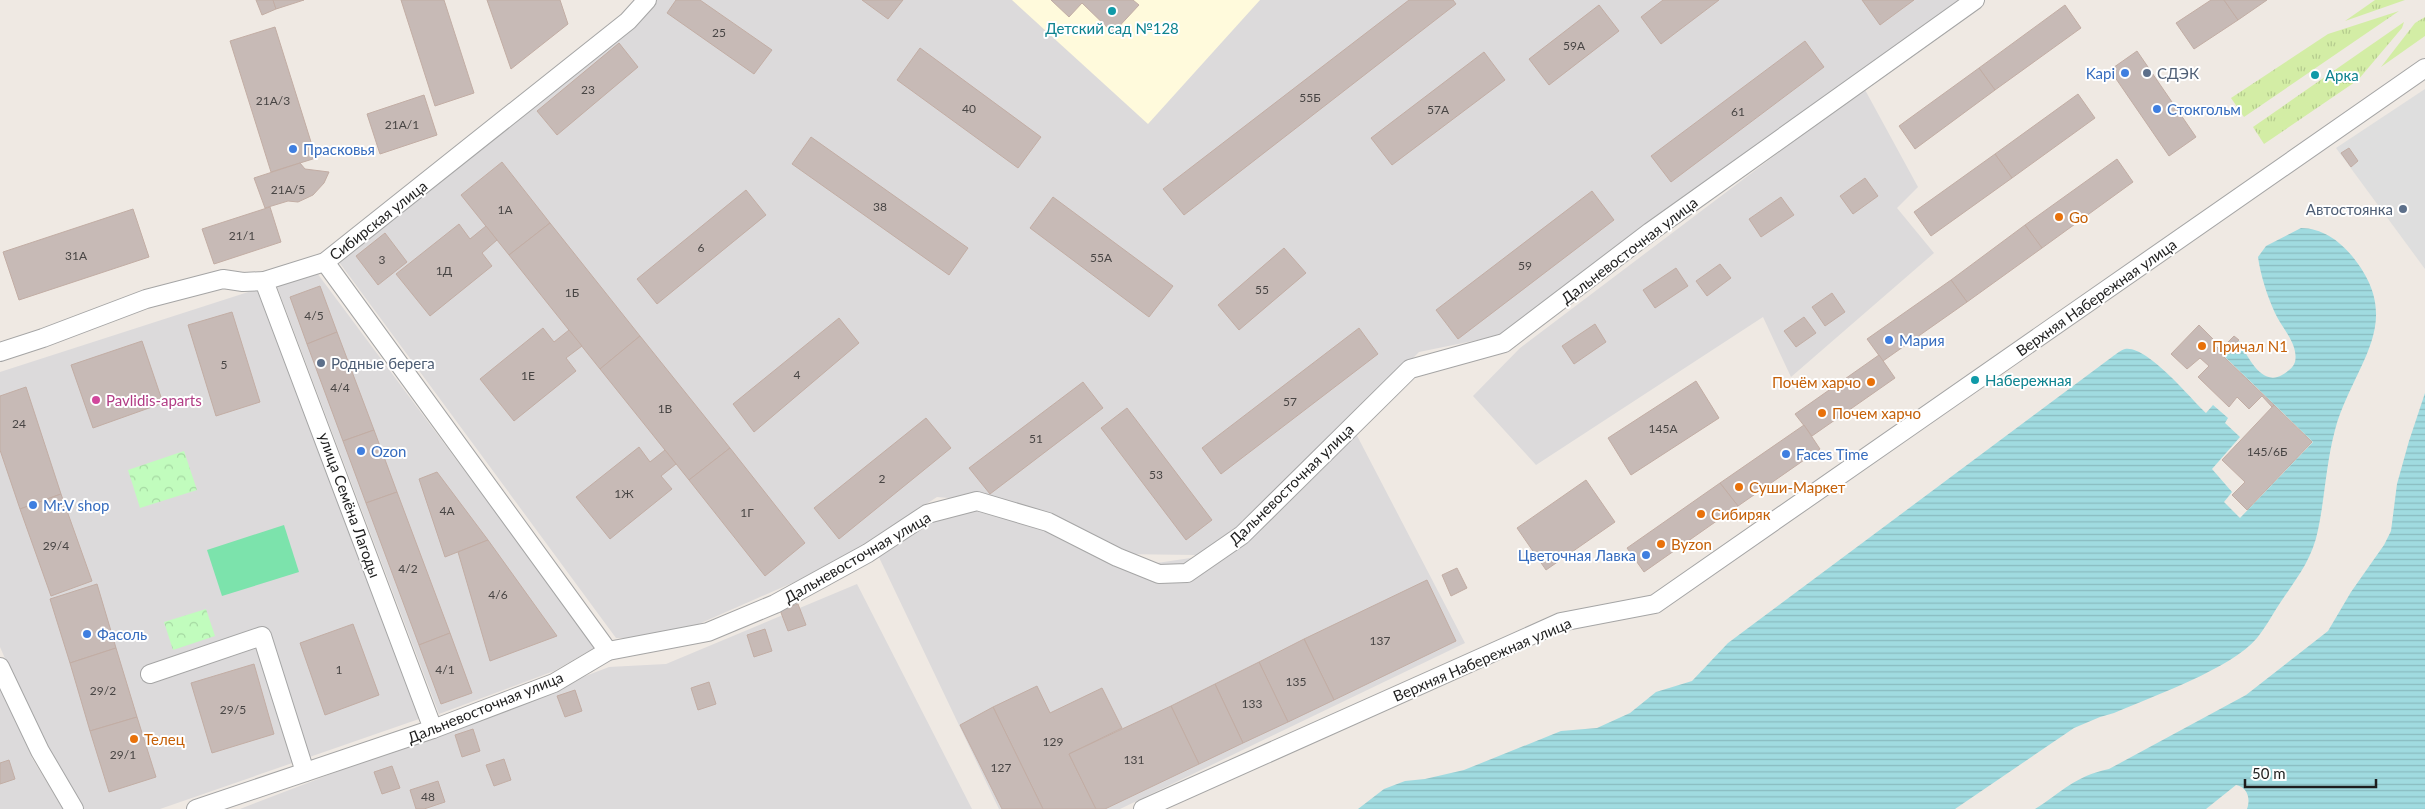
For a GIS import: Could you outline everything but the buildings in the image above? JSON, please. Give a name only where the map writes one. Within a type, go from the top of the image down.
[{"type":"street","name":"Сибирская улица","points":[[0,352],[44,338],[146,299],[223,279],[243,282],[264,281],[325,262],[628,21],[646,0]]},
{"type":"street","name":"Дальневосточная улица","points":[[196,809],[433,730],[554,683],[608,651],[708,632],[775,604],[868,554],[927,514],[978,501],[1048,522],[1152,572],[1170,575],[1187,573],[1242,535],[1410,369],[1504,343],[1650,232],[1975,0]]},
{"type":"street","name":"Верхняя Набережная улица","points":[[1143,809],[1561,622],[1655,604],[2425,68]]},
{"type":"street","points":[[325,262],[608,651]]},
{"type":"street","name":"улица Семёна Лагоды","points":[[264,281],[433,730]]},
{"type":"street","points":[[150,674],[262,636],[305,772]]},
{"type":"street","points":[[0,667],[40,751],[74,809]]},
{"type":"shaded area","points":[[656,0],[1960,0],[1502,335],[1419,352],[1248,524],[1196,555],[1118,554],[1137,566],[1224,553],[1352,426],[1465,643],[1120,809],[999,809],[875,549],[943,510],[985,501],[937,497],[833,565],[667,638],[616,638],[339,262],[630,31]]},
{"type":"shaded area","points":[[1012,0],[1260,0],[1148,124]]},
{"type":"shaded area","points":[[1864,88],[1918,187],[1897,208],[1934,253],[1791,377],[1763,317],[1536,465],[1473,396],[1520,348]]},
{"type":"shaded area","name":"Автостоянка","points":[[2425,89],[2425,269],[2336,148]]},
{"type":"shaded area","points":[[317,273],[596,647],[554,671],[439,714],[276,284]]},
{"type":"shaded area","points":[[261,288],[419,719],[160,809],[83,809],[43,746],[0,647],[0,372]]},
{"type":"shaded area","points":[[857,584],[972,809],[240,809],[609,667],[666,664]]},
{"type":"shaded area","points":[[0,682],[32,758],[63,809],[0,809]]},
{"type":"green space","points":[[2375,0],[2405,0],[2345,21]]},
{"type":"green space","points":[[2399,11],[2244,117],[2231,98],[2328,34]]},
{"type":"green space","points":[[2425,17],[2425,36],[2381,67],[2415,23]]},
{"type":"green space","points":[[2404,22],[2402,28],[2358,80],[2264,144],[2253,127]]},
{"type":"green space","points":[[184,451],[197,490],[140,508],[128,470]]},
{"type":"green space","points":[[284,525],[299,572],[222,596],[207,550]]},
{"type":"green space","points":[[206,609],[215,636],[173,650],[164,622]]},
{"type":"water","points":[[2301,228],[2316,230],[2329,236],[2352,256],[2368,280],[2375,302],[2376,323],[2363,364],[2343,406],[2335,430],[2318,530],[2312,551],[2257,638],[2229,660],[2211,671],[2170,690],[2074,728],[1955,809],[1358,809],[1384,789],[1405,781],[1425,779],[1464,770],[1561,731],[1597,728],[1630,713],[1656,692],[1692,681],[1728,643],[2125,349],[2134,350],[2145,355],[2168,374],[2206,413],[2213,405],[2228,418],[2225,423],[2240,437],[2212,469],[2232,492],[2224,502],[2240,518],[2313,442],[2224,356],[2239,341],[2256,368],[2268,377],[2274,378],[2282,375],[2290,370],[2294,364],[2296,355],[2292,342],[2269,299],[2258,257],[2266,246]]},
{"type":"water","points":[[2425,393],[2425,809],[2247,809],[2249,801],[2247,794],[2243,788],[2236,785],[2206,809],[2035,809],[2077,780],[2109,769],[2246,695],[2328,631],[2351,592],[2384,545],[2391,531],[2397,484]]},
{"type":"place","name":"Детский сад №128","points":[[1112,11]]},
{"type":"place","name":"Kapi","points":[[2125,73]]},
{"type":"place","name":"СДЭК","points":[[2147,73]]},
{"type":"place","name":"Арка","points":[[2315,75]]},
{"type":"place","name":"Стокгольм","points":[[2157,109]]},
{"type":"place","name":"Прасковья","points":[[293,149]]},
{"type":"place","name":"Автостоянка","points":[[2403,209]]},
{"type":"place","name":"Go","points":[[2059,217]]},
{"type":"place","name":"Мария","points":[[1889,340]]},
{"type":"place","name":"Причал N1","points":[[2202,346]]},
{"type":"place","name":"Родные берега","points":[[321,363]]},
{"type":"place","name":"Набережная","points":[[1975,380]]},
{"type":"place","name":"Почём харчо","points":[[1871,382]]},
{"type":"place","name":"Pavlidis-aparts","points":[[96,400]]},
{"type":"place","name":"Почем харчо","points":[[1822,413]]},
{"type":"place","name":"Ozon","points":[[361,451]]},
{"type":"place","name":"Faces Time","points":[[1786,454]]},
{"type":"place","name":"Суши-Маркет","points":[[1739,487]]},
{"type":"place","name":"Mr.V shop","points":[[33,505]]},
{"type":"place","name":"Сибиряк","points":[[1701,514]]},
{"type":"place","name":"Byzon","points":[[1661,544]]},
{"type":"place","name":"Цветочная Лавка","points":[[1646,555]]},
{"type":"place","name":"Фасоль","points":[[87,634]]},
{"type":"place","name":"Телец","points":[[134,739]]}]
